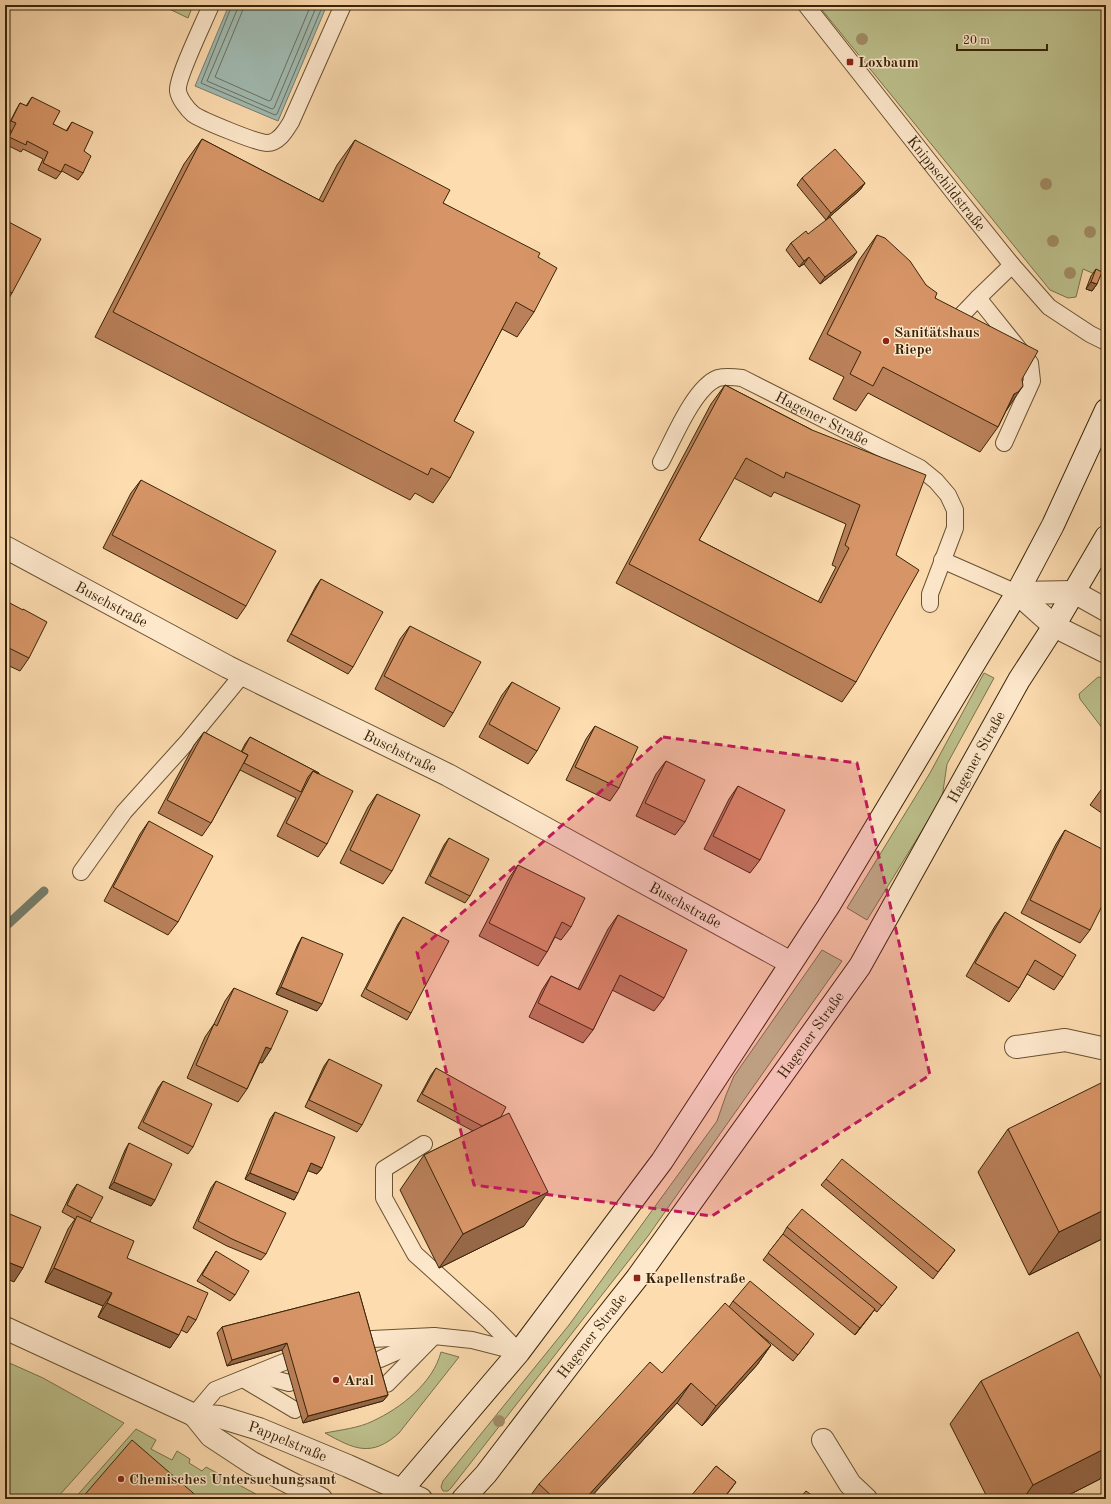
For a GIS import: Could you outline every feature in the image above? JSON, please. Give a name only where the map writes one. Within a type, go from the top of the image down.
[{"type":"main road","points":[[406,1496],[519,1352],[662,1162],[828,907],[1017,593],[1053,525],[1106,410]]},
{"type":"main road","name":"Hagener Straße","points":[[463,1499],[486,1474],[637,1278],[860,966],[1019,680],[1054,626],[1106,537]]},
{"type":"main road","name":"Buschstraße","points":[[5,547],[244,674],[448,775],[791,963]]},
{"type":"main road","points":[[1017,593],[1074,592],[1106,610]]},
{"type":"main road","points":[[1017,593],[1054,626],[1106,652]]},
{"type":"main road","points":[[1016,1047],[1065,1040],[1106,1049]]},
{"type":"main road","name":"Pappelstraße","points":[[5,1328],[194,1415],[220,1417],[259,1429],[348,1466],[406,1496]]},
{"type":"main road","name":"Pappelstraße","points":[[194,1415],[211,1436],[252,1463],[321,1499]]},
{"type":"main road","points":[[823,1440],[850,1484],[866,1499]]},
{"type":"lane","points":[[211,5],[180,77],[178,90],[182,101],[192,113],[198,116],[255,140],[268,143],[276,140],[285,132],[291,122],[343,5]]},
{"type":"lane","name":"Knippschildstraße","points":[[806,5],[1012,265],[1049,307],[1090,334],[1106,342]]},
{"type":"lane","points":[[953,324],[1012,265]]},
{"type":"lane","points":[[978,298],[1030,362],[1032,381],[1004,443]]},
{"type":"lane","name":"Hagener Straße","points":[[661,462],[695,398],[717,378],[730,376],[742,378],[920,468],[936,481],[948,495],[955,510],[955,528],[930,594],[930,604]]},
{"type":"lane","points":[[942,560],[1017,593]]},
{"type":"lane","points":[[81,872],[124,812],[188,741],[244,674]]},
{"type":"lane","points":[[424,1144],[384,1169],[384,1198],[415,1254],[488,1320],[519,1352]]},
{"type":"lane","points":[[372,1339],[434,1336],[472,1340],[519,1352]]},
{"type":"lane","points":[[378,1360],[434,1336]]},
{"type":"lane","points":[[387,1384],[434,1336]]},
{"type":"lane","points":[[194,1415],[215,1390],[284,1362]]},
{"type":"lane","points":[[249,1376],[289,1383]]},
{"type":"lane","points":[[249,1376],[295,1410]]},
{"type":"highlighted area","points":[[663,737],[857,763],[930,1075],[712,1216],[474,1185],[417,952]]},
{"type":"green space","points":[[161,5],[193,5],[188,18]]},
{"type":"green space","points":[[818,5],[1106,5],[1106,279],[1083,269],[1076,297],[1068,298],[1050,290]]},
{"type":"green space","points":[[984,673],[994,678],[947,764],[942,798],[867,920],[847,908],[930,773]]},
{"type":"green space","points":[[1098,677],[1106,678],[1106,733],[1080,699],[1079,694]]},
{"type":"green space","points":[[822,950],[842,961],[648,1236],[451,1488],[448,1491],[443,1491],[441,1487],[443,1481],[569,1325],[717,1121],[734,1076]]},
{"type":"green space","points":[[441,1352],[459,1357],[399,1433],[389,1441],[380,1446],[371,1448],[354,1447],[325,1433],[368,1423],[384,1416],[405,1402],[431,1374]]},
{"type":"green space","points":[[5,1361],[43,1378],[124,1423],[56,1499],[5,1499]]},
{"type":"green space","points":[[136,1429],[156,1440],[151,1449],[172,1460],[177,1451],[190,1459],[189,1463],[202,1471],[206,1467],[265,1499],[74,1499]]},
{"type":"water","points":[[229,5],[327,5],[278,121],[195,86]]},
{"type":"building","points":[[32,97],[60,111],[53,124],[67,131],[72,122],[93,132],[84,151],[91,156],[83,173],[65,164],[61,172],[43,163],[48,152],[27,141],[26,145],[9,137],[16,123],[11,121],[20,103],[27,106]]},
{"type":"building","points":[[202,139],[323,202],[355,140],[450,190],[443,203],[540,253],[538,257],[557,268],[534,312],[516,302],[454,421],[474,432],[450,478],[431,468],[428,475],[113,312]]},
{"type":"building","points":[[835,149],[865,183],[831,213],[802,178]]},
{"type":"building","points":[[830,217],[857,252],[825,277],[809,257],[804,261],[791,243],[806,231],[808,234]]},
{"type":"building","points":[[5,220],[41,239],[12,293],[5,289]]},
{"type":"building","name":"Sanitätshaus Riepe","points":[[877,235],[885,238],[910,261],[926,285],[937,293],[935,298],[1038,351],[1022,379],[1023,386],[1014,394],[998,427],[883,367],[873,386],[850,374],[861,352],[827,334]]},
{"type":"building","points":[[1096,269],[1102,272],[1097,284],[1091,282]]},
{"type":"building","points":[[725,385],[812,430],[926,475],[896,555],[919,570],[856,682],[629,564]],"holes":[[[746,458],[784,478],[786,472],[860,505],[845,545],[849,548],[821,603],[699,540]]]},
{"type":"building","points":[[141,480],[276,551],[246,606],[112,535]]},
{"type":"building","points":[[321,579],[383,612],[353,667],[291,634]]},
{"type":"building","points":[[6,601],[47,622],[29,658],[5,646]]},
{"type":"building","points":[[410,626],[481,662],[453,713],[384,676]]},
{"type":"building","points":[[512,682],[560,708],[537,751],[489,724]]},
{"type":"building","points":[[595,726],[638,747],[619,788],[575,767]]},
{"type":"building","points":[[204,732],[248,755],[211,823],[167,800]]},
{"type":"building","points":[[250,737],[319,773],[318,774],[313,771],[308,777],[301,792],[244,763],[248,755],[242,752]]},
{"type":"building","points":[[666,761],[705,780],[685,822],[645,803]]},
{"type":"building","points":[[313,771],[353,791],[327,844],[286,823]]},
{"type":"building","points":[[738,786],[785,810],[760,860],[713,836]]},
{"type":"building","points":[[377,794],[420,815],[392,871],[350,850]]},
{"type":"building","points":[[149,821],[213,856],[178,922],[113,887]]},
{"type":"building","points":[[1065,830],[1106,851],[1106,898],[1090,930],[1030,900]]},
{"type":"building","points":[[449,838],[489,859],[470,896],[430,876]]},
{"type":"building","points":[[518,865],[585,898],[571,927],[562,922],[547,952],[489,923]]},
{"type":"building","points":[[1005,912],[1076,955],[1063,977],[1035,960],[1019,988],[975,963]]},
{"type":"building","points":[[618,915],[687,950],[664,998],[620,975],[593,1030],[538,1003],[551,976],[580,990]]},
{"type":"building","points":[[403,917],[449,941],[411,1013],[366,989]]},
{"type":"building","points":[[302,937],[343,954],[322,1004],[281,987]]},
{"type":"building","points":[[234,988],[288,1011],[271,1049],[266,1047],[247,1089],[196,1065],[214,1024],[217,1026]]},
{"type":"building","points":[[329,1059],[382,1085],[362,1125],[309,1100]]},
{"type":"building","points":[[436,1068],[506,1107],[501,1117],[482,1126],[422,1094]]},
{"type":"building","points":[[163,1081],[212,1104],[193,1147],[143,1122]]},
{"type":"building","points":[[1101,1083],[1106,1093],[1106,1209],[1059,1232],[1008,1129]]},
{"type":"building","points":[[275,1112],[335,1137],[322,1168],[311,1163],[298,1193],[250,1173]]},
{"type":"building","points":[[509,1113],[548,1192],[463,1234],[424,1155]]},
{"type":"building","points":[[129,1143],[172,1164],[155,1200],[114,1182]]},
{"type":"building","points":[[842,1159],[955,1250],[938,1272],[826,1179]]},
{"type":"building","points":[[216,1181],[286,1213],[266,1254],[232,1239],[198,1221]]},
{"type":"building","points":[[77,1184],[103,1197],[92,1218],[67,1205]]},
{"type":"building","points":[[802,1209],[897,1287],[882,1306],[787,1227]]},
{"type":"building","points":[[5,1212],[41,1227],[23,1268],[5,1261]]},
{"type":"building","points":[[77,1216],[134,1241],[127,1258],[208,1293],[196,1320],[188,1316],[179,1335],[107,1303],[112,1293],[54,1268]]},
{"type":"building","points":[[783,1234],[875,1309],[860,1328],[768,1253]]},
{"type":"building","points":[[216,1251],[249,1271],[235,1295],[202,1275]]},
{"type":"building","points":[[750,1281],[814,1334],[798,1355],[733,1301]]},
{"type":"building","points":[[359,1292],[388,1395],[308,1416],[287,1343],[232,1360],[222,1327]]},
{"type":"building","points":[[725,1303],[771,1345],[716,1406],[691,1383],[585,1499],[555,1499],[539,1484],[650,1362],[662,1373]]},
{"type":"building","points":[[1078,1332],[1106,1388],[1106,1448],[1033,1485],[981,1381]]},
{"type":"building","points":[[132,1440],[200,1499],[81,1499]]},
{"type":"building","points":[[716,1466],[736,1482],[723,1499],[695,1499],[691,1496]]},
{"type":"building","points":[[806,1491],[817,1499],[799,1499]]},
{"type":"waterway","points":[[5,927],[44,891]]},
{"type":"place","name":"Loxbaum","points":[[850,62]]},
{"type":"place","name":"Sanitätshaus Riepe","points":[[886,341]]},
{"type":"place","name":"Kapellenstraße","points":[[637,1278]]},
{"type":"place","name":"Aral","points":[[336,1380]]},
{"type":"place","name":"Chemisches Untersuchungsamt","points":[[121,1479]]}]
